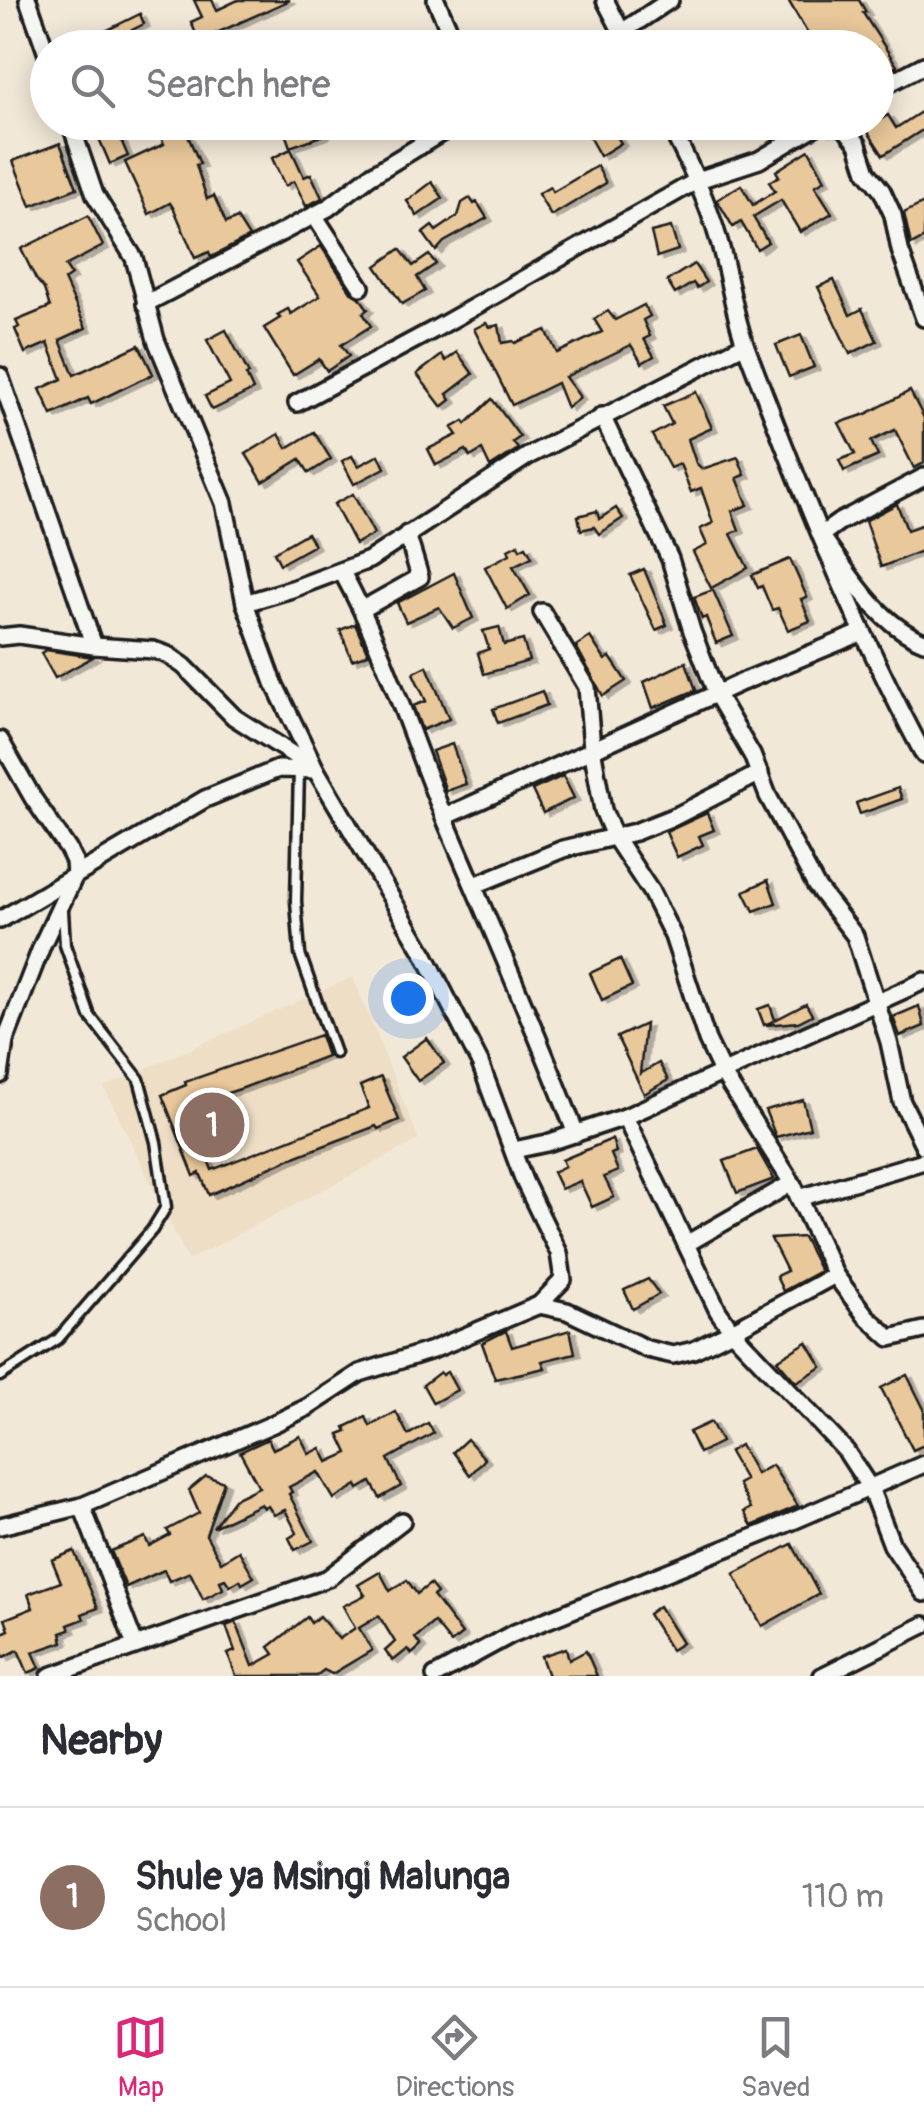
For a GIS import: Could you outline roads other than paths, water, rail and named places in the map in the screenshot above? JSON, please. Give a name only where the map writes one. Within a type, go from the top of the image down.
[{"type":"street","points":[[28,0],[39,30]]},
{"type":"street","points":[[436,0],[449,30]]},
{"type":"street","points":[[604,0],[620,30]]},
{"type":"street","points":[[637,30],[670,0]]},
{"type":"street","points":[[894,81],[924,65]]},
{"type":"street","points":[[0,1526],[82,1506],[274,1424],[360,1373],[432,1350],[540,1305],[560,1286],[565,1273],[560,1254],[524,1182],[480,1063],[425,955],[308,769],[244,603],[224,503],[174,386],[134,258],[95,195],[76,140]]},
{"type":"street","points":[[146,304],[314,215],[429,140]]},
{"type":"street","points":[[677,140],[698,180],[720,243],[745,344],[821,535],[861,633],[924,754]]},
{"type":"street","points":[[297,403],[435,330],[698,180],[759,160],[793,140]]},
{"type":"street","points":[[855,140],[867,172],[882,191],[895,220],[900,250],[924,318]]},
{"type":"street","points":[[314,215],[361,288]]},
{"type":"street","points":[[244,603],[369,560],[528,456],[745,344]]},
{"type":"street","points":[[0,376],[94,646]]},
{"type":"street","points":[[602,416],[670,559],[717,695],[816,886],[854,936],[888,1042],[902,1102],[924,1146]]},
{"type":"street","points":[[821,535],[924,477]]},
{"type":"street","points":[[363,609],[420,577],[407,534]]},
{"type":"street","points":[[821,535],[873,605],[921,639]]},
{"type":"street","points":[[342,572],[363,609],[576,1134]]},
{"type":"street","points":[[542,612],[587,686],[603,810],[614,836],[652,892],[673,936],[707,1040],[723,1074],[796,1190],[835,1276],[885,1336],[895,1339],[924,1330]]},
{"type":"street","points":[[444,816],[794,659],[861,633]]},
{"type":"street","points":[[0,637],[19,635],[154,650],[168,655],[234,717],[308,769]]},
{"type":"street","points":[[0,740],[68,848],[76,875],[5,1041],[0,1075]]},
{"type":"street","points":[[0,920],[205,799],[278,769],[308,769]]},
{"type":"street","points":[[475,885],[563,850],[635,832],[760,773]]},
{"type":"street","points":[[514,1150],[626,1117],[924,982]]},
{"type":"street","points":[[626,1117],[718,1311],[732,1332],[846,1450],[870,1488],[892,1545],[924,1593]]},
{"type":"street","points":[[688,1243],[796,1190],[924,1162]]},
{"type":"street","points":[[540,1305],[567,1311],[647,1349],[673,1356],[732,1332],[835,1276]]},
{"type":"street","points":[[435,1676],[512,1634],[924,1464]]},
{"type":"street","points":[[82,1506],[135,1645]]},
{"type":"street","points":[[50,1676],[328,1578],[402,1522]]},
{"type":"street","points":[[822,1676],[924,1625]]},
{"type":"lane","points":[[308,769],[296,901],[300,954],[336,1053]]},
{"type":"lane","points":[[0,1376],[58,1339],[152,1230],[166,1207],[156,1142],[138,1080],[90,1016],[64,946],[62,902]]},
{"type":"place","name":"Shule ya Msingi Malunga","points":[[212,1125]]}]
